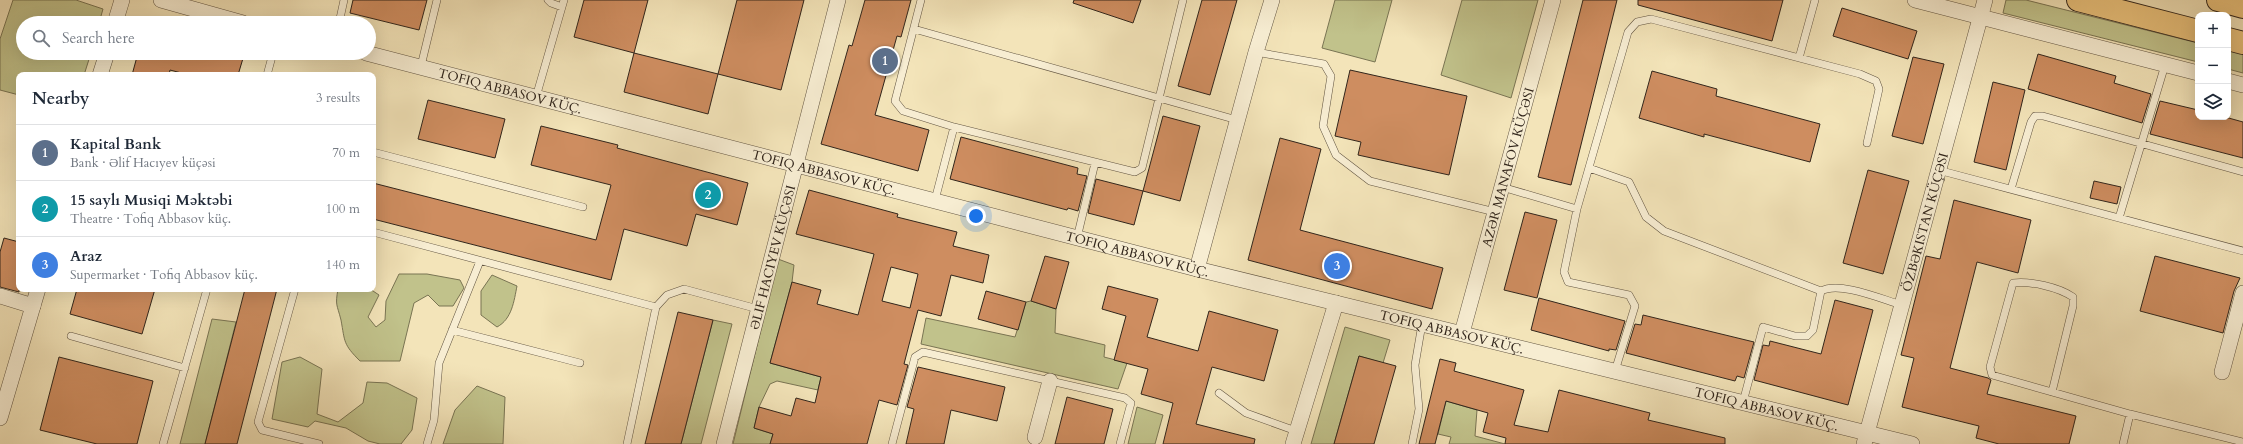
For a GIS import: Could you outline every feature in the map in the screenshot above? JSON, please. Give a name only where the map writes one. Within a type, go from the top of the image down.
[{"type":"main road","points":[[2078,0],[2195,30]]},
{"type":"main road","points":[[2218,0],[2243,7]]},
{"type":"main road","points":[[2231,40],[2243,43]]},
{"type":"street","points":[[117,16],[122,0]]},
{"type":"street","points":[[161,0],[218,16]]},
{"type":"street","points":[[724,444],[838,0]]},
{"type":"street","points":[[1196,269],[1256,52],[1272,0]]},
{"type":"street","name":"AZƏR MANAFOV KÜÇƏSI","points":[[1462,334],[1553,0]]},
{"type":"street","points":[[1915,0],[2195,73]]},
{"type":"street","name":"ÖZBƏKISTAN KÜÇƏSI","points":[[1866,438],[1985,0]]},
{"type":"street","name":"TOFIQ ABBASOV KÜÇ.","points":[[376,55],[1196,269],[1743,402],[1866,438],[1912,444]]},
{"type":"street","points":[[101,72],[104,60]]},
{"type":"street","points":[[2231,82],[2243,85]]},
{"type":"street","points":[[0,418],[37,292]]},
{"type":"street","points":[[2222,372],[2243,293]]},
{"type":"street","points":[[0,296],[33,306]]},
{"type":"street","points":[[1295,437],[1336,303]]},
{"type":"street","points":[[1035,437],[1050,381]]},
{"type":"lane","points":[[341,16],[344,0]]},
{"type":"lane","points":[[421,66],[436,0]]},
{"type":"lane","points":[[536,97],[563,3],[551,4],[548,0]]},
{"type":"lane","points":[[921,0],[895,101],[903,111],[954,127],[1135,172],[1142,168],[1158,98],[1184,0]]},
{"type":"lane","points":[[1800,58],[1815,0]]},
{"type":"lane","points":[[1615,371],[1635,306],[1629,295],[1568,282],[1564,272],[1577,209],[1628,32],[1637,22],[1651,19],[1860,74],[1876,81],[1879,89],[1867,143]]},
{"type":"lane","points":[[914,29],[1237,120]]},
{"type":"lane","points":[[1256,52],[1324,64],[1331,76],[1324,126],[1336,154],[1370,182],[1495,212]]},
{"type":"lane","points":[[268,72],[270,60]]},
{"type":"lane","points":[[2119,218],[2140,143],[2165,65]]},
{"type":"lane","points":[[2011,189],[2031,122],[2035,116],[2043,116],[2243,172]]},
{"type":"lane","points":[[935,200],[954,127]]},
{"type":"lane","points":[[376,153],[583,207]]},
{"type":"lane","points":[[1077,238],[1095,163]]},
{"type":"lane","points":[[1589,168],[1629,182],[1646,217],[1664,231],[1822,291]]},
{"type":"lane","points":[[1938,170],[2243,251]]},
{"type":"lane","points":[[1502,187],[1577,209]]},
{"type":"lane","points":[[376,233],[656,307]]},
{"type":"lane","points":[[428,444],[434,420],[439,363],[480,261]]},
{"type":"lane","points":[[2052,392],[2073,306],[2073,297],[2066,292],[2023,282],[2013,282],[1990,367],[1992,374],[2052,392],[2130,414],[2243,442]]},
{"type":"lane","points":[[1743,402],[1763,327],[1795,336],[1807,336],[1813,330],[1822,291],[1828,287],[1840,287],[1902,305]]},
{"type":"lane","points":[[627,444],[656,307],[667,295],[684,289],[758,310]]},
{"type":"lane","points":[[163,444],[207,292]]},
{"type":"lane","points":[[294,292],[258,422],[262,430],[319,444]]},
{"type":"lane","points":[[1412,444],[1419,409],[1415,365],[1422,324]]},
{"type":"lane","points":[[452,330],[580,363]]},
{"type":"lane","points":[[72,336],[185,368]]},
{"type":"lane","points":[[892,444],[915,357],[923,352],[1125,398],[1131,403],[1120,444]]},
{"type":"lane","points":[[1219,393],[1246,413],[1295,437]]},
{"type":"lane","points":[[2123,444],[2130,414]]},
{"type":"green space","points":[[13,0],[76,0],[103,9],[101,16],[16,16],[16,60],[89,60],[85,72],[16,72],[16,94],[0,90],[0,39]]},
{"type":"green space","points":[[1335,0],[1392,0],[1375,62],[1322,48]]},
{"type":"green space","points":[[1462,0],[1538,0],[1511,98],[1441,75]]},
{"type":"green space","points":[[2006,0],[2026,0],[2195,42],[2195,61],[2003,13]]},
{"type":"green space","points":[[2231,51],[2243,54],[2243,73],[2231,70]]},
{"type":"green space","points":[[778,259],[794,265],[792,282],[770,363],[821,377],[818,390],[777,381],[770,384],[759,407],[754,428],[773,434],[770,444],[733,444]]},
{"type":"green space","points":[[399,274],[427,274],[460,280],[464,288],[453,306],[439,306],[428,295],[414,303],[400,361],[360,361],[350,351],[344,338],[337,305],[338,292],[374,292],[379,295],[368,317],[376,327],[385,320],[386,301]]},
{"type":"green space","points":[[492,275],[517,286],[512,309],[502,324],[497,327],[481,315],[481,291]]},
{"type":"green space","points":[[1031,301],[1056,309],[1055,333],[1105,345],[1104,357],[1127,363],[1118,389],[921,344],[926,318],[1015,337],[1026,302]]},
{"type":"green space","points":[[212,319],[236,322],[205,444],[180,444]]},
{"type":"green space","points":[[713,320],[732,324],[701,444],[681,444]]},
{"type":"green space","points":[[1345,327],[1390,340],[1383,363],[1359,356],[1334,444],[1311,444]]},
{"type":"green space","points":[[300,357],[322,369],[317,414],[338,422],[363,403],[367,382],[387,383],[417,398],[412,430],[401,444],[380,444],[368,441],[346,428],[315,421],[308,427],[272,419],[282,362]]},
{"type":"green space","points":[[477,386],[505,397],[503,444],[443,444],[455,410]]},
{"type":"green space","points":[[1446,401],[1477,410],[1475,436],[1505,444],[1449,444],[1451,437],[1438,434]]},
{"type":"green space","points":[[1137,407],[1163,415],[1155,444],[1128,444]]},
{"type":"building","points":[[353,0],[427,0],[419,30],[376,19],[376,16],[362,16],[350,13]]},
{"type":"building","points":[[584,0],[648,0],[634,53],[574,37]]},
{"type":"building","points":[[737,0],[804,0],[781,90],[718,74]]},
{"type":"building","points":[[865,0],[911,0],[901,37],[897,36],[875,115],[929,130],[918,171],[821,144],[849,45],[852,46]]},
{"type":"building","points":[[1074,0],[1141,0],[1133,23],[1073,3]]},
{"type":"building","points":[[1202,0],[1237,0],[1210,95],[1178,86]]},
{"type":"building","points":[[1583,0],[1617,0],[1571,185],[1538,177]]},
{"type":"building","points":[[1638,0],[1783,0],[1772,41],[1638,5]]},
{"type":"building","points":[[1842,8],[1917,31],[1908,59],[1833,36]]},
{"type":"building","points":[[634,53],[718,74],[708,114],[624,92]]},
{"type":"building","points":[[2038,54],[2116,76],[2114,83],[2151,94],[2142,123],[2028,89]]},
{"type":"building","points":[[1913,57],[1944,64],[1923,144],[1892,136]]},
{"type":"building","points":[[136,60],[242,60],[239,72],[178,72],[170,70],[170,72],[133,72]]},
{"type":"building","points":[[1350,70],[1467,96],[1449,175],[1358,155],[1361,142],[1335,136]]},
{"type":"building","points":[[1652,71],[1717,89],[1716,96],[1820,124],[1810,162],[1704,134],[1704,137],[1639,118]]},
{"type":"building","points":[[1993,82],[2025,90],[2006,170],[1974,162]]},
{"type":"building","points":[[428,100],[505,119],[495,158],[418,139]]},
{"type":"building","points":[[2160,101],[2195,109],[2195,120],[2231,120],[2231,119],[2243,122],[2243,158],[2150,134]]},
{"type":"building","points":[[1163,116],[1200,126],[1180,201],[1143,191]]},
{"type":"building","points":[[541,126],[618,145],[617,148],[748,183],[737,225],[696,214],[687,246],[624,229],[611,280],[376,220],[376,184],[596,240],[611,185],[531,165]]},
{"type":"building","points":[[961,137],[1078,168],[1077,174],[1087,176],[1078,211],[1068,208],[1067,210],[950,179]]},
{"type":"building","points":[[1280,138],[1321,149],[1300,230],[1443,268],[1432,309],[1248,260]]},
{"type":"building","points":[[1868,170],[1909,181],[1883,274],[1843,263]]},
{"type":"building","points":[[1096,179],[1143,191],[1134,225],[1088,213]]},
{"type":"building","points":[[2094,181],[2121,187],[2117,204],[2090,198]]},
{"type":"building","points":[[809,190],[898,214],[897,217],[957,232],[953,246],[989,255],[983,283],[951,275],[941,316],[918,310],[904,364],[908,365],[897,405],[879,400],[867,444],[770,444],[773,434],[754,428],[759,407],[791,416],[796,398],[815,403],[821,377],[770,363],[792,282],[821,290],[817,304],[858,315],[874,254],[796,234]],"holes":[[[891,267],[918,274],[910,308],[882,301]]]},
{"type":"building","points":[[1954,200],[2031,220],[2018,273],[1977,262],[1950,368],[1991,380],[1987,394],[2076,416],[2069,444],[1999,444],[1976,438],[1979,426],[1902,407],[1914,358],[1901,355],[1926,256],[1940,259]]},
{"type":"building","points":[[1525,212],[1557,220],[1537,298],[1504,290]]},
{"type":"building","points":[[4,238],[16,241],[16,291],[0,287],[0,252]]},
{"type":"building","points":[[1045,256],[1069,262],[1056,309],[1031,301]]},
{"type":"building","points":[[2155,256],[2240,278],[2234,291],[2223,333],[2140,311]]},
{"type":"building","points":[[1108,286],[1158,299],[1147,337],[1198,351],[1209,311],[1278,330],[1264,381],[1212,367],[1196,424],[1255,439],[1254,444],[1163,444],[1173,403],[1141,394],[1148,369],[1114,360],[1126,316],[1102,309]]},
{"type":"building","points":[[986,291],[1026,302],[1018,330],[978,319]]},
{"type":"building","points":[[76,292],[154,292],[142,334],[70,314]]},
{"type":"building","points":[[244,292],[276,292],[237,444],[205,444]]},
{"type":"building","points":[[1539,298],[1625,321],[1616,350],[1609,349],[1609,351],[1531,330]]},
{"type":"building","points":[[1835,300],[1873,310],[1848,405],[1754,380],[1763,345],[1769,346],[1770,341],[1821,354]]},
{"type":"building","points":[[678,312],[713,320],[681,444],[645,444]]},
{"type":"building","points":[[1643,315],[1754,342],[1744,378],[1737,376],[1735,381],[1626,353],[1635,324],[1641,325]]},
{"type":"building","points":[[1359,356],[1396,366],[1374,444],[1334,444]]},
{"type":"building","points":[[59,357],[153,381],[137,444],[97,444],[40,430]]},
{"type":"building","points":[[1440,359],[1456,363],[1454,371],[1524,390],[1514,425],[1548,432],[1559,390],[1650,413],[1648,420],[1725,438],[1725,444],[1505,444],[1506,438],[1483,432],[1488,413],[1446,401],[1435,444],[1419,444]]},
{"type":"building","points":[[918,367],[1005,387],[997,421],[951,410],[944,444],[906,444],[914,409],[907,407]]},
{"type":"building","points":[[1067,397],[1113,409],[1104,444],[1055,444]]},
{"type":"place","name":"Kapital Bank","points":[[885,61]]},
{"type":"place","name":"15 saylı Musiqi Məktəbi","points":[[708,195]]},
{"type":"place","name":"Araz","points":[[1337,266]]}]
